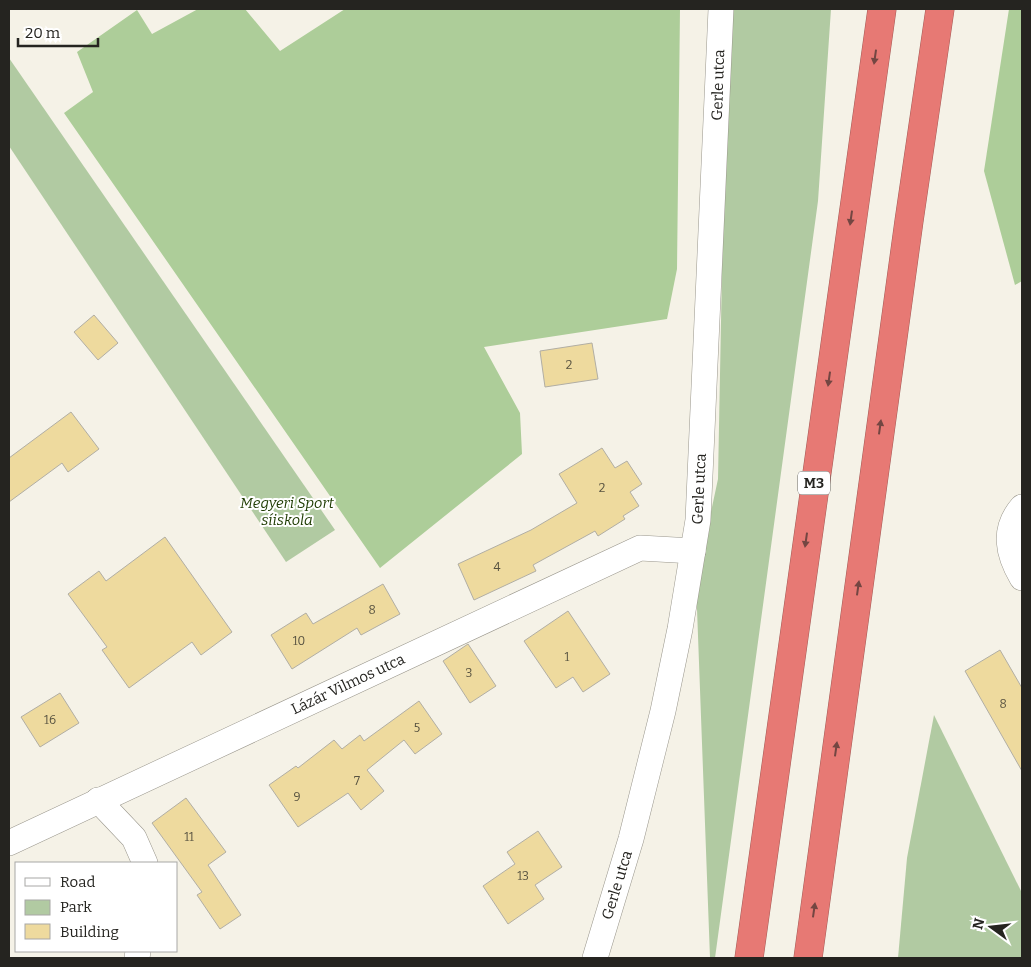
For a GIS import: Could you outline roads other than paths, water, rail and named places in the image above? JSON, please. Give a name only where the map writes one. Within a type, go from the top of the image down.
[{"type":"highway","name":"M3","points":[[749,958],[882,9]]},
{"type":"highway","points":[[808,958],[940,9]]},
{"type":"street","name":"Gerle utca","points":[[595,958],[631,838],[663,711],[698,520],[721,9]]},
{"type":"street","points":[[1022,508],[1011,524],[1008,534],[1012,562],[1022,578]]},
{"type":"street","name":"Lázár Vilmos utca","points":[[9,843],[640,548],[693,551]]},
{"type":"street","points":[[98,800],[134,838],[145,862]]},
{"type":"park label","name":"Megyeri Sport síiskola","points":[[287,512]]}]
